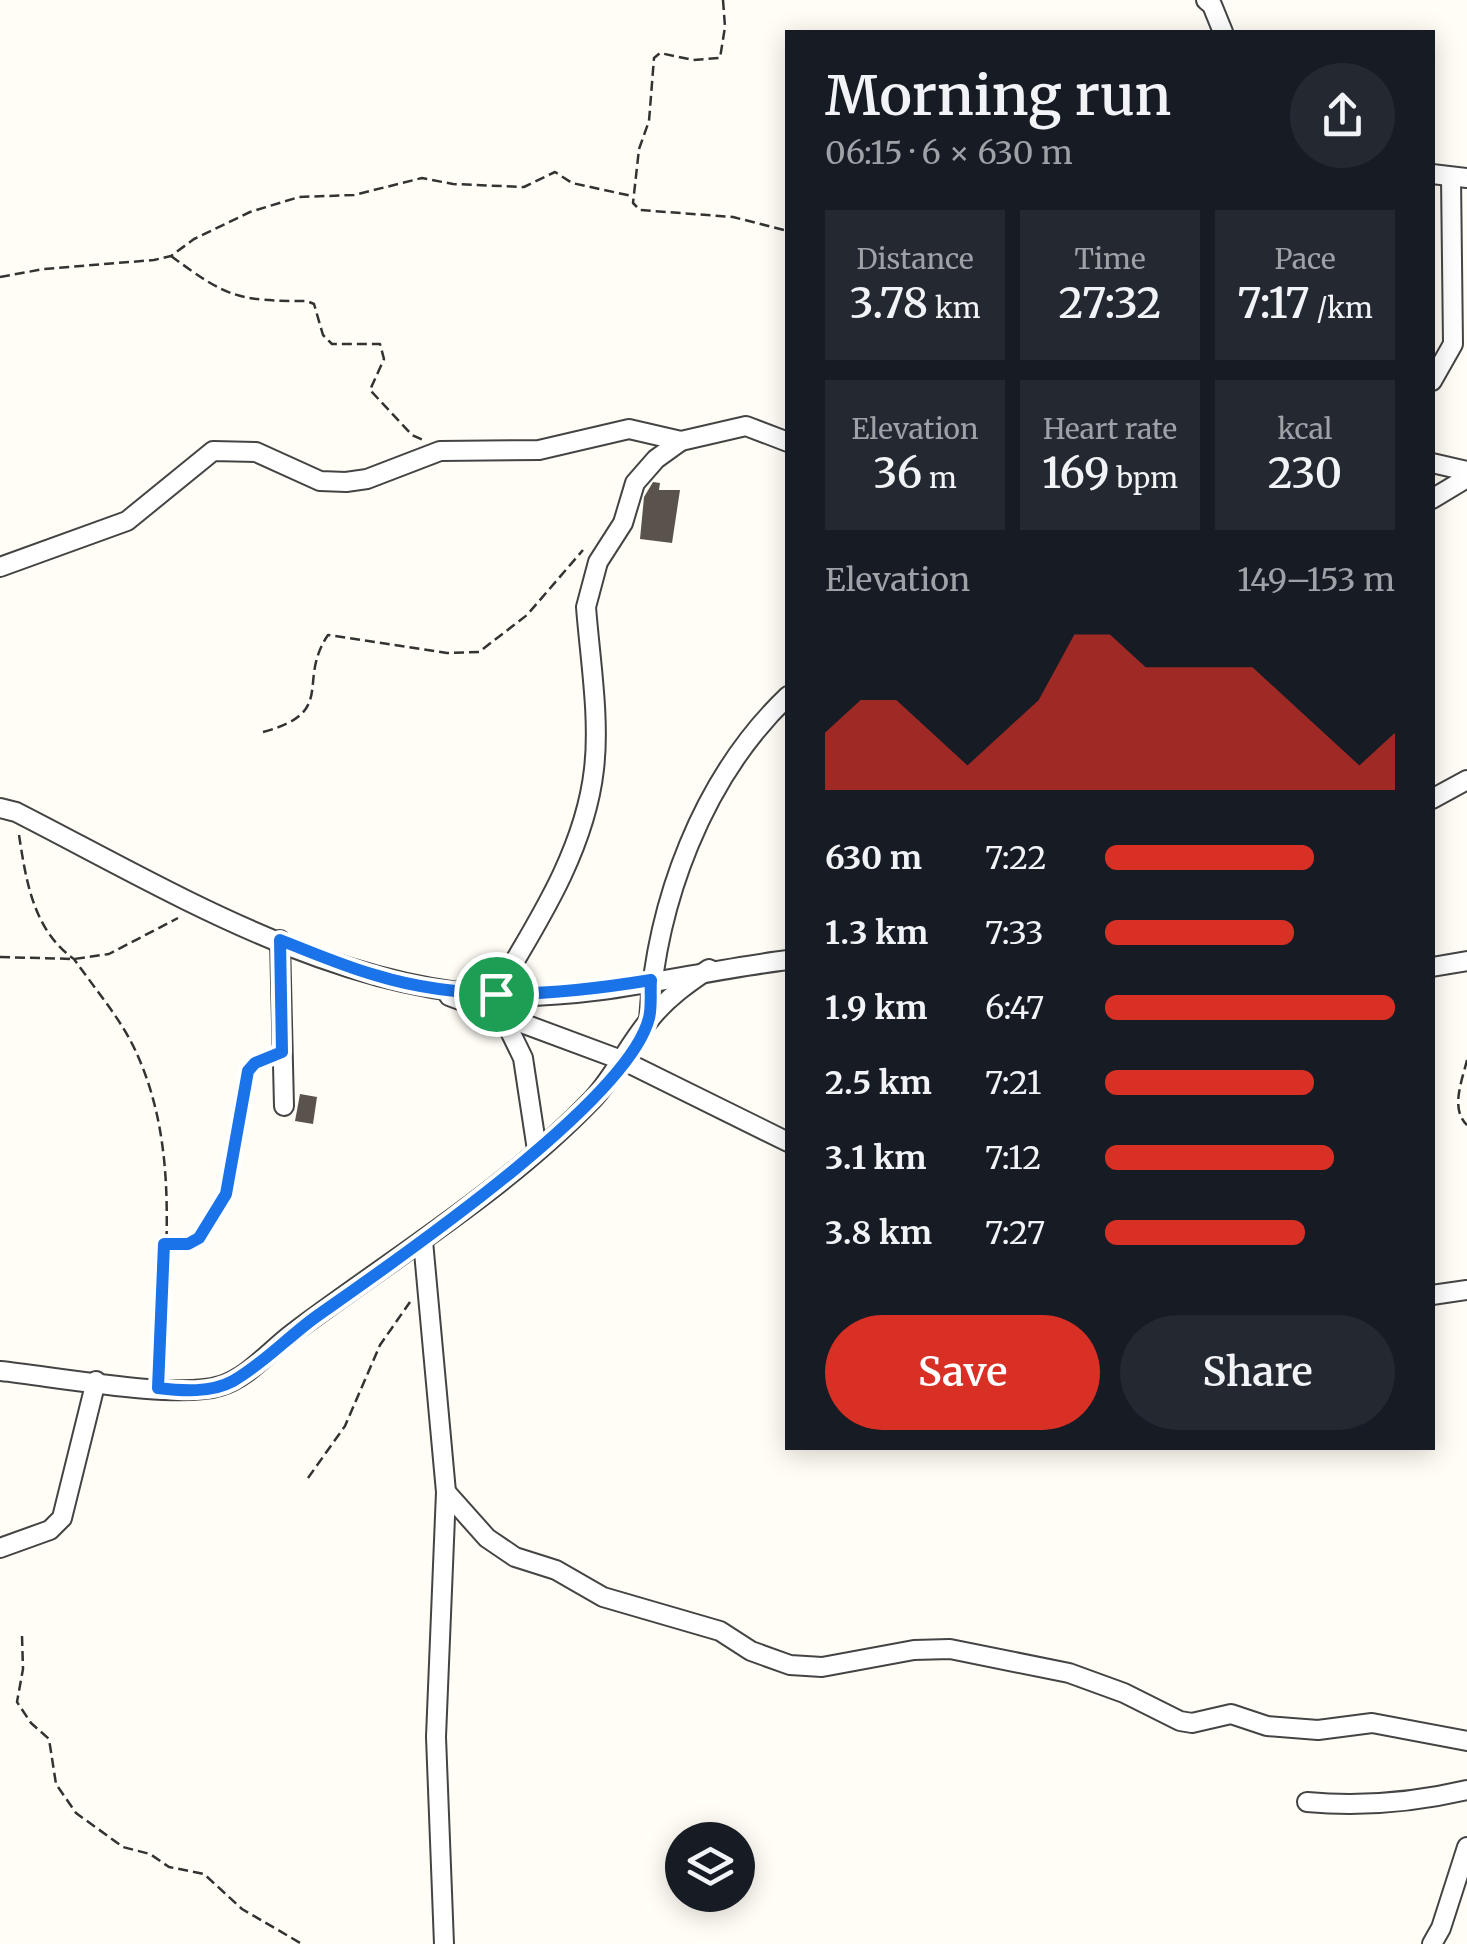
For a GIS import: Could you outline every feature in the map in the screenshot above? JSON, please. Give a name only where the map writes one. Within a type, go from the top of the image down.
[{"type":"street","points":[[1206,0],[1212,4],[1223,30]]},
{"type":"street","points":[[1450,176],[1452,344]]},
{"type":"street","points":[[1435,375],[1452,344],[1467,329]]},
{"type":"street","points":[[496,994],[543,912],[582,827],[595,768],[586,596],[598,562],[623,522],[634,483],[656,459],[681,441],[746,426],[785,441]]},
{"type":"street","points":[[0,567],[127,521],[213,451],[256,452],[320,480],[346,482],[367,479],[430,454],[458,449],[539,450],[630,429],[681,441]]},
{"type":"street","points":[[1435,464],[1467,474]]},
{"type":"street","points":[[1435,497],[1467,474]]},
{"type":"street","points":[[648,1020],[651,980],[686,847],[729,767],[785,700]]},
{"type":"street","points":[[1435,797],[1467,780]]},
{"type":"street","points":[[8,810],[208,910],[376,976],[424,986],[496,994],[580,991],[785,960]]},
{"type":"street","points":[[280,940],[284,1106]]},
{"type":"street","points":[[1435,966],[1467,961]]},
{"type":"street","points":[[0,1371],[201,1390],[234,1380],[423,1241],[537,1150],[594,1098],[624,1061],[648,1020],[708,969]]},
{"type":"street","points":[[424,986],[624,1061],[785,1141]]},
{"type":"street","points":[[504,1019],[523,1058],[537,1150]]},
{"type":"street","points":[[423,1241],[446,1492],[436,1737],[444,1944]]},
{"type":"street","points":[[1435,1282],[1463,1290]]},
{"type":"street","points":[[1435,1294],[1463,1290]]},
{"type":"street","points":[[0,1548],[50,1530],[62,1518],[96,1381]]},
{"type":"street","points":[[446,1492],[486,1538],[515,1558],[556,1570],[582,1587],[619,1602],[720,1631],[751,1651],[790,1664],[838,1666],[914,1650],[950,1649],[1069,1673],[1124,1693],[1180,1721],[1192,1723],[1231,1714],[1267,1726],[1318,1730],[1372,1723],[1467,1741]]},
{"type":"street","points":[[1306,1802],[1383,1804],[1467,1790]]},
{"type":"street","points":[[1441,1939],[1467,1847]]},
{"type":"path","points":[[723,0],[720,58],[693,60],[660,53],[654,58],[649,121],[638,150],[632,196],[638,209],[732,217],[785,230]]},
{"type":"path","points":[[0,277],[171,256],[194,239],[280,202],[354,196],[422,178],[513,188],[534,184],[555,172],[572,183],[632,196]]},
{"type":"path","points":[[171,256],[226,293],[245,299],[307,300],[314,304],[323,335],[332,344],[380,344],[384,359],[370,390],[412,435],[424,440]]},
{"type":"path","points":[[263,732],[296,721],[306,712],[328,636],[447,652],[479,652],[526,614],[588,545],[612,543]]},
{"type":"path","points":[[8,810],[27,892],[61,950],[74,958],[136,1051],[145,1075],[166,1164],[158,1388]]},
{"type":"path","points":[[0,957],[74,958],[109,954],[160,925],[208,910]]},
{"type":"path","points":[[164,1244],[188,1244],[199,1238],[226,1194],[248,1071],[255,1063],[282,1052]]},
{"type":"path","points":[[1467,1060],[1458,1103],[1458,1114],[1467,1125]]},
{"type":"path","points":[[308,1478],[346,1426],[388,1331],[426,1280]]},
{"type":"path","points":[[22,1636],[23,1669],[16,1702],[31,1724],[50,1739],[56,1784],[76,1813],[123,1847],[150,1854],[169,1867],[204,1874],[242,1909],[302,1944]]},
{"type":"building","points":[[653,482],[660,483],[659,490],[680,490],[672,543],[640,539],[644,497]]},
{"type":"building","points":[[300,1094],[317,1097],[313,1124],[295,1121]]},
{"type":"route","points":[[280,940],[376,976],[496,994],[580,991],[651,980],[648,1020],[624,1061],[594,1098],[537,1150],[423,1241],[234,1380],[201,1390],[158,1388],[164,1244],[188,1244],[199,1238],[229,1186],[248,1071],[255,1063],[282,1052],[280,940]]}]
